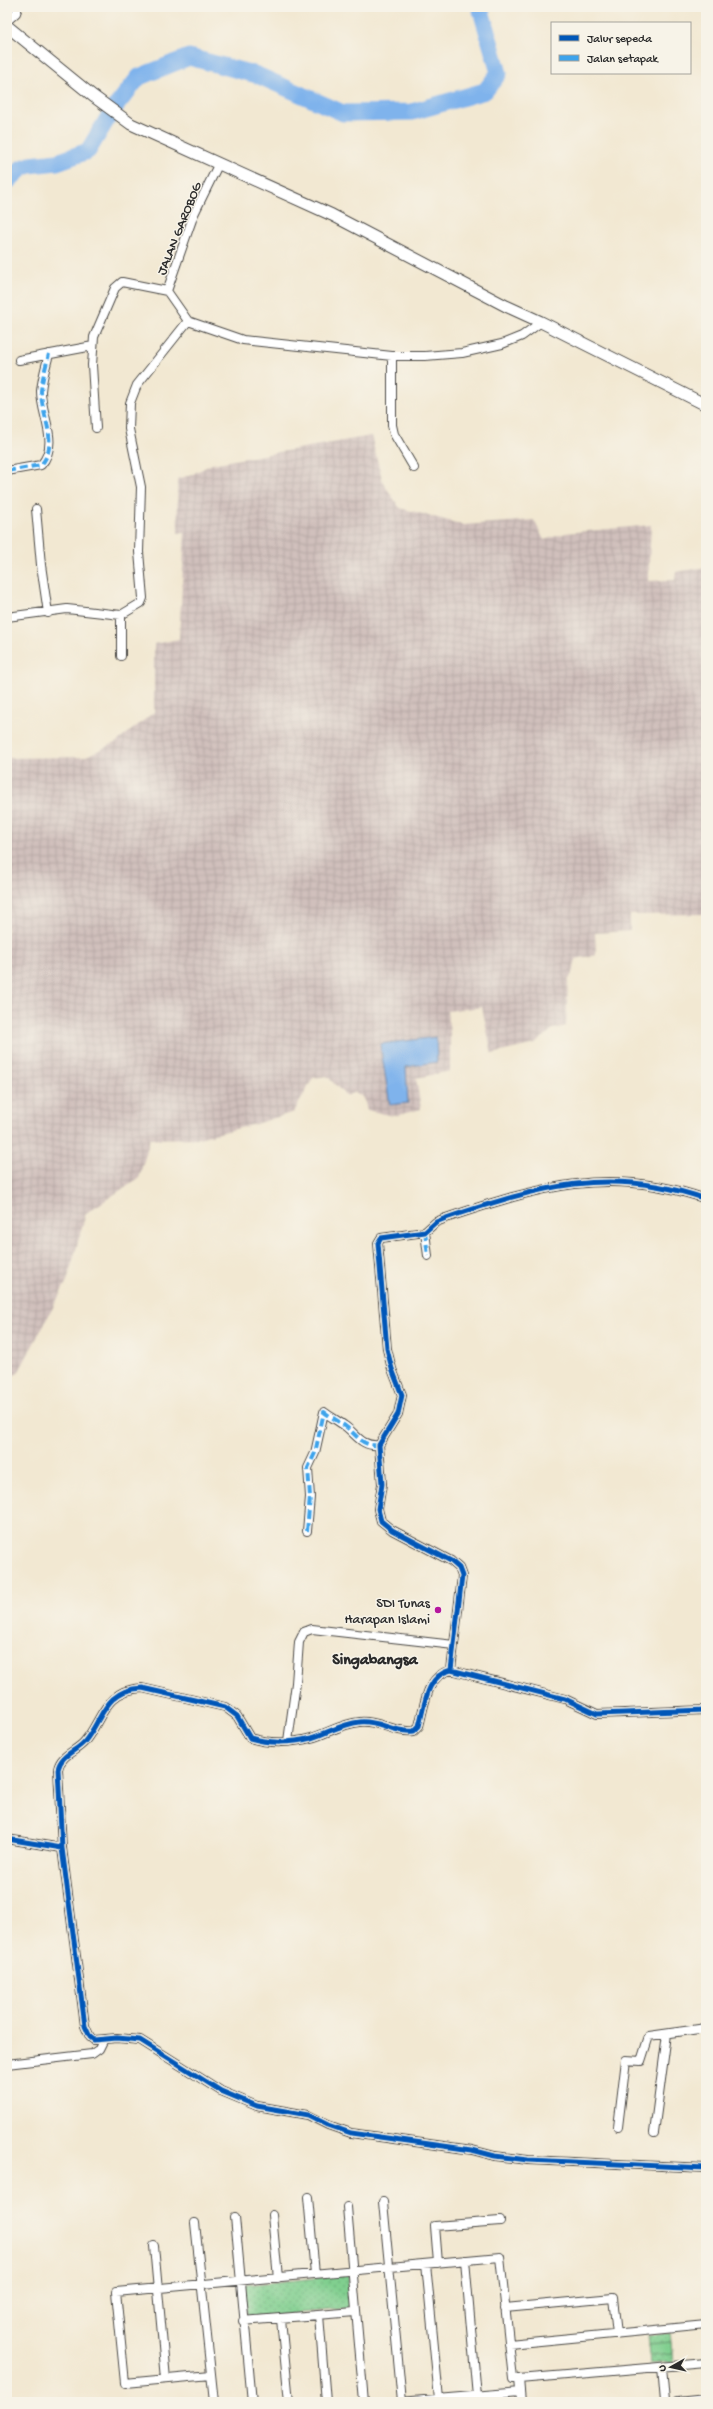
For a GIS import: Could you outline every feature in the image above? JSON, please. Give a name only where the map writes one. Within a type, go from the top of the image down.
[{"type":"street","points":[[7,21],[16,13],[18,7]]},
{"type":"street","points":[[7,26],[93,96],[131,124],[332,215],[492,299],[706,405]]},
{"type":"street","name":"JALAN GAROBOG","points":[[188,321],[167,292],[194,214],[219,163]]},
{"type":"street","points":[[96,428],[92,372],[94,337],[115,288],[122,282],[167,292]]},
{"type":"street","points":[[7,617],[48,613],[67,609],[121,615],[141,603],[143,598],[139,552],[141,487],[129,430],[130,403],[137,385],[188,321],[243,340],[392,356],[462,353],[502,344],[522,336],[541,322]]},
{"type":"street","points":[[18,360],[93,346]]},
{"type":"street","points":[[7,471],[40,464],[50,449],[50,440],[42,402],[41,389],[49,354]]},
{"type":"street","points":[[392,356],[392,425],[394,434],[414,468]]},
{"type":"street","points":[[36,509],[41,565],[48,613]]},
{"type":"street","points":[[121,615],[121,656]]},
{"type":"street","points":[[451,1670],[462,1576],[459,1568],[451,1561],[392,1530],[381,1521],[378,1509],[382,1484],[379,1445],[398,1414],[402,1395],[392,1369],[387,1349],[378,1243],[381,1238],[425,1232],[436,1222],[517,1195],[571,1183],[592,1181],[638,1182],[706,1198]]},
{"type":"street","points":[[425,1232],[428,1256]]},
{"type":"street","points":[[308,1531],[310,1497],[308,1468],[315,1453],[324,1412],[346,1427],[357,1440],[373,1446],[379,1445]]},
{"type":"street","points":[[288,1741],[296,1683],[299,1642],[304,1632],[312,1629],[454,1645]]},
{"type":"street","points":[[706,1710],[597,1714],[565,1700],[451,1670],[442,1672],[434,1678],[419,1726],[414,1731],[398,1732],[370,1722],[359,1722],[333,1728],[311,1738],[274,1742],[250,1738],[233,1711],[225,1707],[142,1688],[124,1692],[102,1710],[81,1745],[60,1761],[58,1769],[62,1848],[85,2026],[90,2037],[103,2041],[117,2038],[140,2040],[221,2091],[257,2106],[308,2115],[328,2125],[351,2133],[472,2150],[495,2156],[528,2160],[706,2168]]},
{"type":"street","points":[[7,1838],[62,1848]]},
{"type":"street","points":[[618,2127],[626,2060],[641,2061],[650,2036],[706,2028]]},
{"type":"street","points":[[654,2133],[667,2034]]},
{"type":"street","points":[[7,2064],[88,2055],[99,2049],[103,2041]]},
{"type":"street","points":[[308,2197],[316,2274]]},
{"type":"street","points":[[383,2202],[401,2402],[480,2398],[520,2392]]},
{"type":"street","points":[[347,2207],[364,2402]]},
{"type":"street","points":[[272,2215],[278,2278]]},
{"type":"street","points":[[235,2218],[243,2322],[252,2402]]},
{"type":"street","points":[[438,2263],[435,2226],[500,2221]]},
{"type":"street","points":[[196,2223],[214,2402]]},
{"type":"street","points":[[154,2246],[166,2379]]},
{"type":"street","points":[[211,2375],[125,2383],[116,2292],[240,2282],[352,2270],[500,2257],[512,2379],[706,2363]]},
{"type":"street","points":[[464,2260],[480,2398]]},
{"type":"street","points":[[426,2264],[441,2400]]},
{"type":"street","points":[[505,2308],[613,2298],[617,2334]]},
{"type":"street","points":[[243,2322],[356,2312]]},
{"type":"street","points":[[319,2315],[326,2402]]},
{"type":"street","points":[[281,2318],[289,2402]]},
{"type":"street","points":[[509,2344],[706,2325]]},
{"type":"street","points":[[662,2367],[665,2402]]},
{"type":"street","points":[[519,2379],[521,2402]]},
{"type":"street","points":[[677,2402],[706,2399]]},
{"type":"shaded area","points":[[371,436],[383,483],[400,508],[464,525],[534,520],[544,540],[566,533],[651,525],[648,581],[675,580],[676,572],[706,567],[706,914],[630,915],[630,931],[595,933],[596,955],[575,959],[574,970],[568,981],[566,1026],[553,1029],[535,1044],[492,1054],[482,1007],[447,1011],[450,1033],[450,1071],[416,1078],[421,1109],[394,1116],[367,1110],[364,1098],[355,1092],[346,1096],[327,1076],[313,1078],[294,1112],[252,1125],[198,1138],[150,1139],[139,1178],[86,1213],[67,1281],[18,1373],[7,1379],[7,758],[84,757],[117,742],[154,712],[154,644],[179,639],[185,532],[178,533],[177,479],[191,475],[212,464]]},
{"type":"green space","points":[[348,2275],[351,2308],[247,2318],[244,2285]]},
{"type":"green space","points":[[670,2333],[673,2362],[651,2364],[648,2335]]},
{"type":"green space","points":[[671,2343],[672,2354],[650,2356],[649,2345]]},
{"type":"water","points":[[436,1037],[437,1062],[406,1067],[408,1103],[390,1105],[380,1044]]},
{"type":"waterway","points":[[7,182],[22,168],[30,165],[57,162],[88,151],[112,111],[139,77],[189,57],[257,75],[343,113],[412,112],[485,91],[499,73],[480,7]]},
{"type":"marked path","points":[[7,471],[41,465],[46,457],[49,448],[49,439],[41,391],[49,354]]},
{"type":"marked path","points":[[425,1232],[428,1256]]},
{"type":"marked path","points":[[307,1531],[310,1497],[308,1468],[315,1453],[324,1412],[345,1426],[360,1440],[368,1444],[379,1445]]},
{"type":"cycle path","points":[[451,1670],[462,1576],[459,1568],[451,1561],[392,1530],[381,1521],[378,1509],[382,1484],[379,1445],[398,1414],[402,1395],[392,1369],[387,1349],[378,1243],[381,1238],[425,1232],[436,1222],[512,1197],[544,1189],[574,1184],[606,1182],[638,1183],[671,1189],[706,1199]]},
{"type":"cycle path","points":[[62,1848],[58,1769],[60,1764],[65,1756],[85,1741],[112,1700],[129,1690],[142,1688],[225,1707],[237,1716],[250,1738],[273,1742],[304,1740],[360,1722],[374,1723],[399,1730],[414,1731],[419,1726],[425,1700],[431,1685],[436,1678],[451,1670],[565,1699],[597,1714],[706,1710]]},
{"type":"cycle path","points":[[7,1839],[62,1848],[85,2026],[90,2037],[94,2040],[117,2038],[140,2040],[221,2091],[257,2106],[308,2115],[328,2125],[351,2133],[472,2150],[495,2156],[528,2160],[706,2168]]},
{"type":"place","name":"SDI Tunas Harapan Islami","points":[[438,1610]]},
{"type":"district","name":"Singabangsa","points":[[375,1658]]}]
